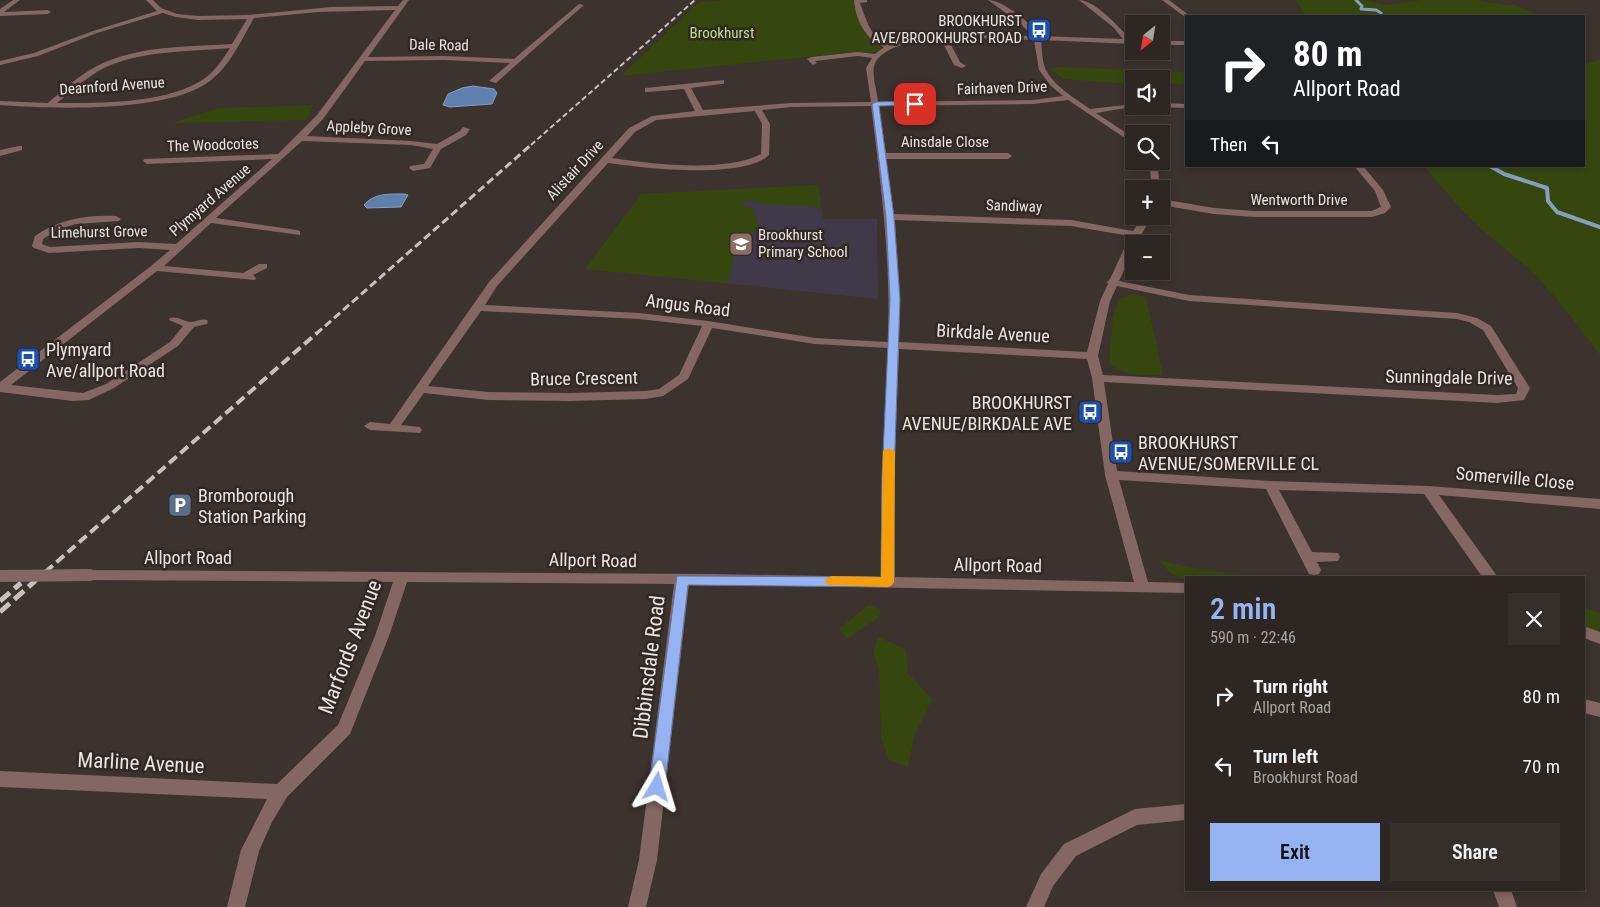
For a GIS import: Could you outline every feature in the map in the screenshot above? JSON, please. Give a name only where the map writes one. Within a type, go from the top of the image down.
[{"type":"street","points":[[0,13],[18,0]]},
{"type":"street","points":[[149,0],[161,12]]},
{"type":"street","points":[[308,11],[315,0]]},
{"type":"street","name":"Plymyard Avenue","points":[[1,387],[155,268],[300,138],[320,117],[406,0]]},
{"type":"street","points":[[991,0],[1026,26],[1037,38],[1041,68],[1045,74],[1070,98],[1125,136]]},
{"type":"street","points":[[1082,0],[1125,36]]},
{"type":"street","points":[[1166,0],[1186,15]]},
{"type":"street","points":[[865,1],[856,1],[871,39],[879,44],[890,47]]},
{"type":"street","points":[[493,81],[580,5]]},
{"type":"street","points":[[0,63],[36,55],[95,32],[161,12],[194,18],[251,18],[308,11],[400,8]]},
{"type":"street","points":[[0,13],[48,12]]},
{"type":"street","name":"Dearnford Avenue","points":[[0,103],[52,104],[137,101],[174,95],[197,86],[208,78],[227,58],[251,18]]},
{"type":"street","points":[[944,38],[960,65],[949,64]]},
{"type":"street","points":[[888,582],[888,477],[895,299],[890,217],[870,68],[874,58],[890,47],[904,42],[944,38],[1037,38],[1125,42]]},
{"type":"street","points":[[1170,43],[1185,43]]},
{"type":"street","points":[[52,104],[93,72],[117,61],[162,52],[234,46]]},
{"type":"street","points":[[813,63],[810,58],[858,54],[876,56]]},
{"type":"street","name":"Dale Road","points":[[363,59],[443,58],[515,61]]},
{"type":"street","points":[[648,90],[721,82]]},
{"type":"street","points":[[686,86],[700,113]]},
{"type":"street","name":"Fairhaven Drive","points":[[876,104],[1033,102],[1070,98]]},
{"type":"street","name":"Alistair Drive","points":[[393,428],[493,284],[632,130],[655,118],[700,113],[791,105],[876,104]]},
{"type":"street","points":[[1170,105],[1185,106]]},
{"type":"street","points":[[1090,111],[1125,107]]},
{"type":"street","points":[[606,160],[660,167],[751,163],[765,155],[766,124],[756,108]]},
{"type":"street","points":[[427,166],[438,147],[467,132]]},
{"type":"street","name":"Appleby Grove","points":[[300,138],[411,143],[438,147]]},
{"type":"street","points":[[0,154],[19,148]]},
{"type":"street","name":"The Woodcotes","points":[[147,162],[281,156]]},
{"type":"street","name":"Ainsdale Close","points":[[883,156],[1008,156]]},
{"type":"street","points":[[413,168],[427,166],[437,168]]},
{"type":"street","name":"Wentworth Drive","points":[[1170,204],[1214,211],[1254,214],[1372,214],[1382,211],[1386,207],[1385,202],[1373,182],[1359,167]]},
{"type":"street","name":"Limehurst Grove","points":[[113,215],[61,224],[38,238],[37,246],[49,250],[139,246],[178,247]]},
{"type":"street","name":"Sandiway","points":[[890,217],[1070,223],[1136,234]]},
{"type":"street","points":[[209,220],[297,233]]},
{"type":"street","points":[[1142,225],[1112,282],[1105,301],[1092,356],[1098,378],[1111,475],[1142,586]]},
{"type":"street","points":[[155,268],[248,276],[263,266]]},
{"type":"street","name":"Sunningdale Drive","points":[[1098,378],[1497,399],[1520,397],[1524,388],[1486,328],[1473,320],[1188,298],[1112,282]]},
{"type":"street","name":"Angus Road","points":[[478,308],[639,316],[708,324],[815,341],[892,344]]},
{"type":"street","points":[[174,320],[190,325],[203,322]]},
{"type":"street","name":"Bruce Crescent","points":[[420,389],[488,396],[570,397],[646,395],[664,392],[676,385],[684,377],[708,324]]},
{"type":"street","points":[[1,387],[85,397],[110,386],[154,358],[174,344],[190,325]]},
{"type":"street","name":"Birkdale Avenue","points":[[892,344],[1092,356]]},
{"type":"street","points":[[370,426],[416,430]]},
{"type":"street","name":"Somerville Close","points":[[1111,475],[1270,485],[1428,490],[1600,504]]},
{"type":"street","points":[[1270,485],[1314,570]]},
{"type":"street","name":"Somerville Close","points":[[1428,490],[1490,576]]},
{"type":"street","points":[[1307,557],[1333,557]]},
{"type":"street","name":"Allport Road","points":[[0,576],[401,578],[436,576],[1185,588]]},
{"type":"street","name":"Marfords Avenue","points":[[236,907],[250,850],[266,816],[281,792],[344,729],[382,636],[401,578]]},
{"type":"street","name":"Dibbinsdale Road","points":[[637,907],[648,860],[682,580]]},
{"type":"street","points":[[1585,632],[1600,638]]},
{"type":"street","points":[[1585,706],[1600,710]]},
{"type":"street","name":"Marline Avenue","points":[[0,779],[281,792]]},
{"type":"street","points":[[1035,907],[1047,880],[1070,850],[1135,817],[1185,812]]},
{"type":"street","points":[[1502,891],[1508,907]]},
{"type":"shaded area","name":"Brookhurst Primary School","points":[[818,185],[823,219],[877,219],[878,299],[585,269],[641,194]]},
{"type":"green space","name":"Brookhurst","points":[[726,0],[853,0],[869,39],[882,48],[876,52],[855,52],[621,76],[699,2]]},
{"type":"green space","points":[[1296,0],[1366,0],[1386,5],[1421,0],[1477,0],[1514,5],[1539,15],[1304,15]]},
{"type":"green space","points":[[1600,60],[1600,355],[1561,304],[1533,272],[1481,229],[1457,205],[1425,167],[1585,167],[1585,64]]},
{"type":"green space","points":[[1058,67],[1135,70],[1125,70],[1125,84],[1063,79],[1050,69]]},
{"type":"green space","points":[[1170,71],[1185,72],[1185,84],[1170,83]]},
{"type":"green space","points":[[313,105],[307,120],[171,123],[220,108]]},
{"type":"green space","points":[[818,185],[821,209],[809,206],[759,204],[759,201],[746,200],[743,207],[753,208],[759,229],[734,240],[735,251],[728,283],[585,269],[641,194]]},
{"type":"green space","points":[[1132,294],[1146,297],[1163,375],[1128,373],[1115,368],[1109,363],[1113,316],[1120,299]]},
{"type":"green space","points":[[1159,560],[1187,567],[1250,576],[1185,576],[1185,579],[1170,573]]},
{"type":"green space","points":[[868,605],[881,609],[878,618],[847,639],[839,629]]},
{"type":"green space","points":[[1585,608],[1600,613],[1600,632],[1585,626]]},
{"type":"green space","points":[[878,637],[906,649],[908,673],[932,699],[914,737],[908,767],[889,760],[881,738],[879,670],[873,652]]},
{"type":"water","points":[[473,86],[494,89],[497,93],[492,104],[450,107],[443,105],[448,94]]},
{"type":"water","points":[[408,195],[401,207],[367,208],[364,205],[377,196]]},
{"type":"waterway","points":[[1356,0],[1362,6],[1361,9],[1376,10],[1381,15]]},
{"type":"waterway","points":[[1492,167],[1504,174],[1547,188],[1548,201],[1557,212],[1600,227]]},
{"type":"railway","points":[[531,145],[695,0]]},
{"type":"railway","points":[[316,334],[532,144]]},
{"type":"railway","points":[[34,582],[317,333]]},
{"type":"railway","points":[[0,612],[35,581]]},
{"type":"railway","points":[[0,601],[21,583]]},
{"type":"slow traffic","points":[[832,581],[888,582],[889,451]]},
{"type":"place","name":"BROOKHURST AVE/BROOKHURST ROAD","points":[[1039,30]]},
{"type":"place","name":"Brookhurst Primary School","points":[[741,244]]},
{"type":"place","name":"Plymyard Ave/allport Road","points":[[28,359]]},
{"type":"place","name":"BROOKHURST AVENUE/BIRKDALE AVE","points":[[1090,412]]},
{"type":"place","name":"BROOKHURST AVENUE/SOMERVILLE CL","points":[[1121,452]]},
{"type":"place","name":"Bromborough Station Parking","points":[[180,505]]},
{"type":"route","points":[[657,787],[682,580],[888,582],[888,477],[895,299],[890,217],[876,104],[915,104]]}]
